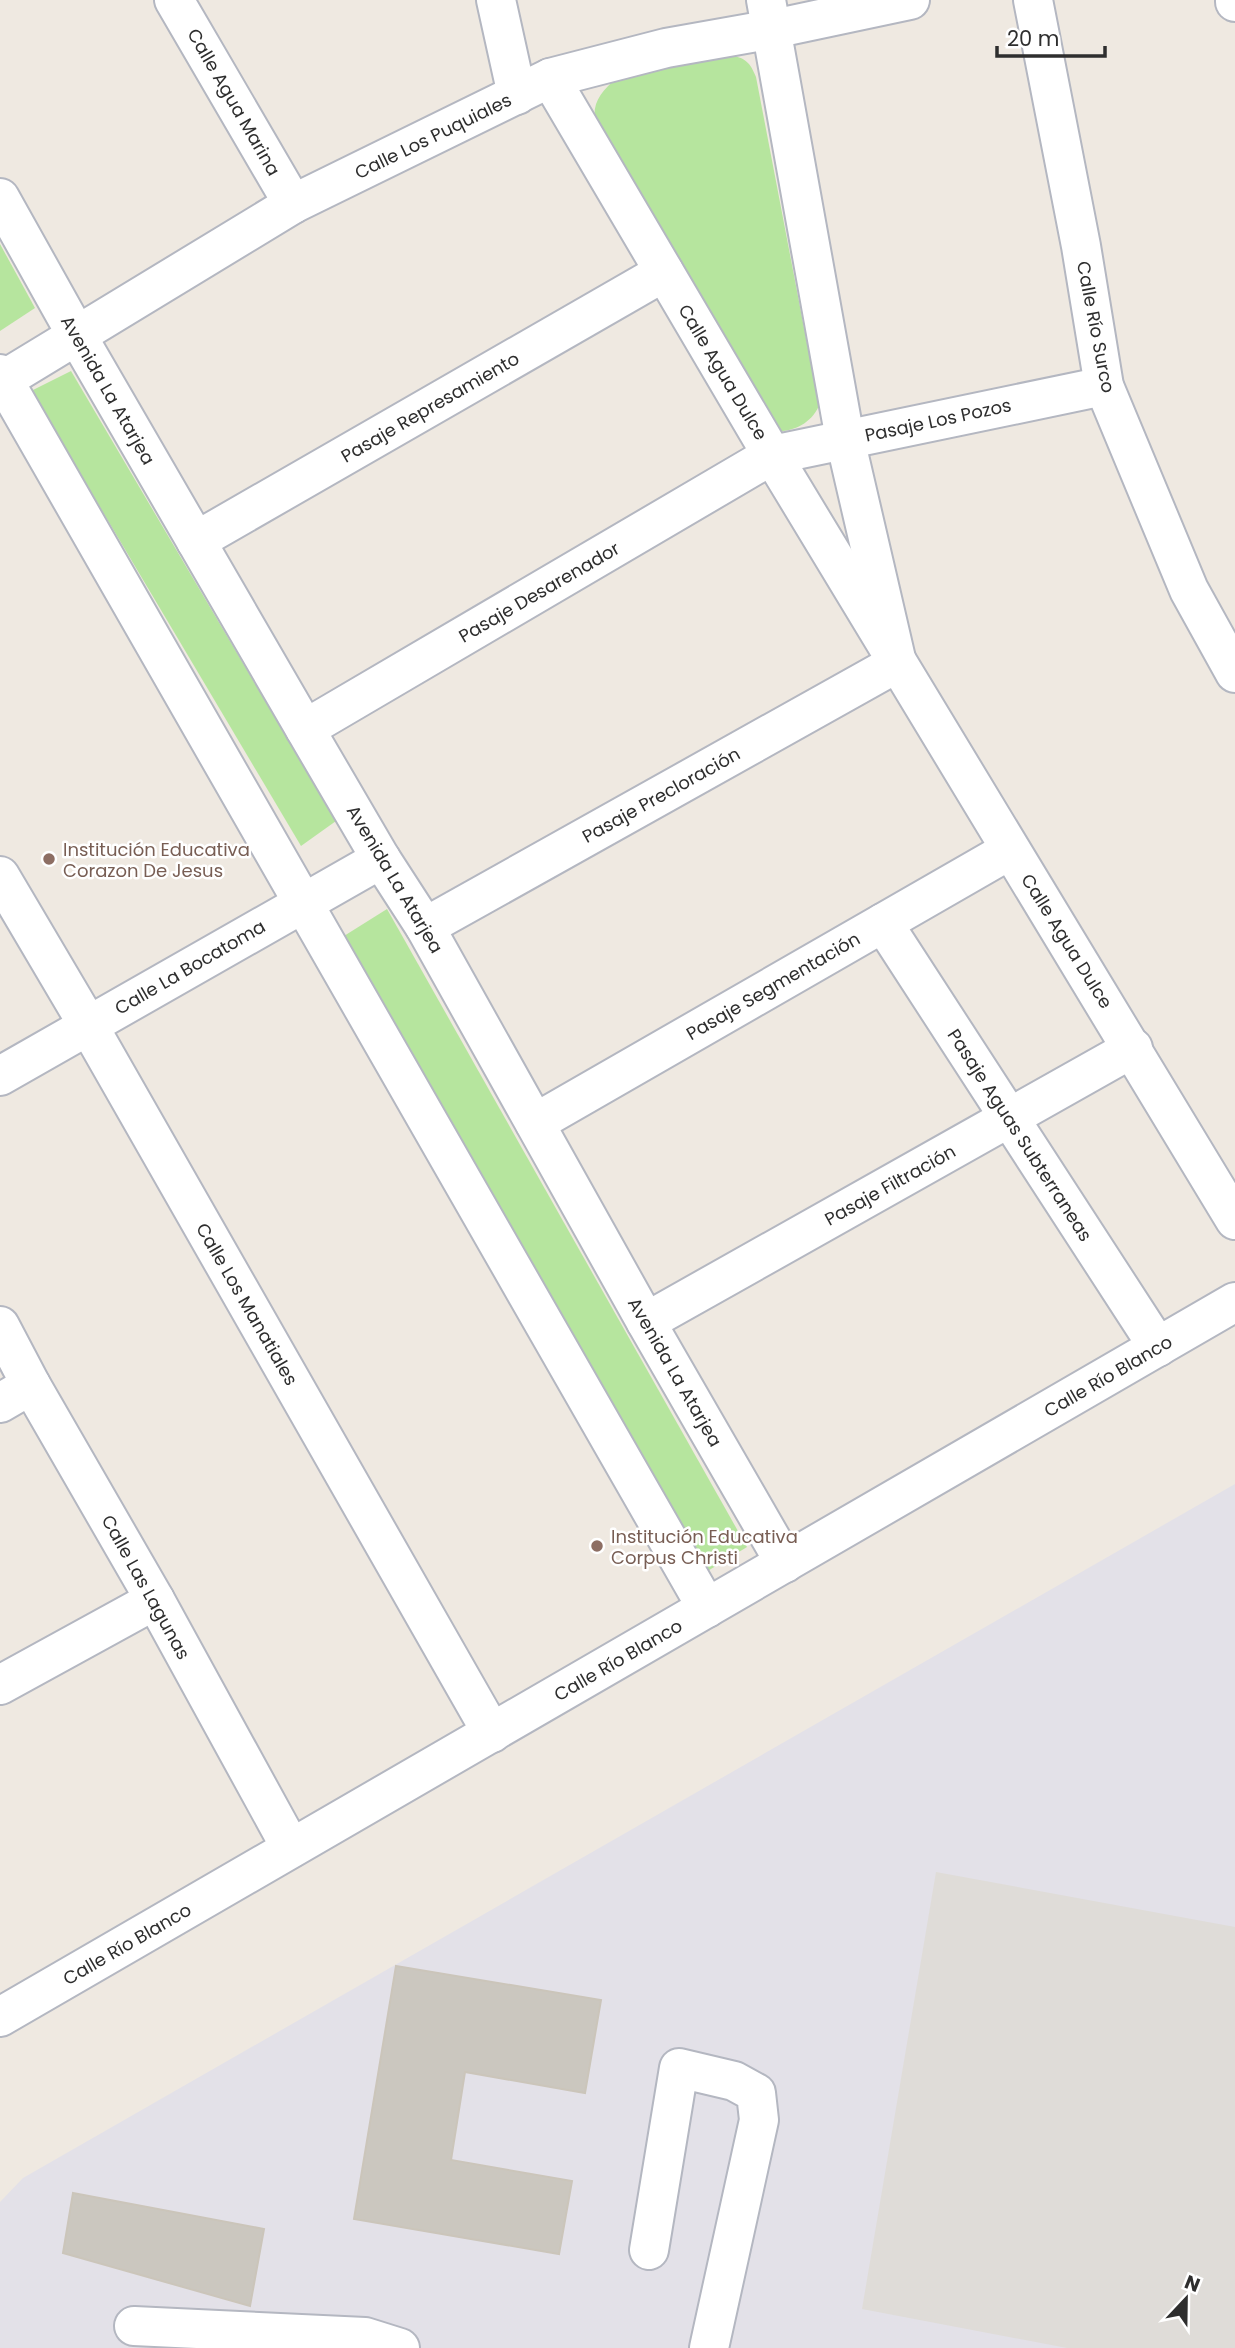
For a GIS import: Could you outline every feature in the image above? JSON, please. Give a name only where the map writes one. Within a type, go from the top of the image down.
[{"type":"street","name":"Calle Agua Marina","points":[[174,0],[293,204]]},
{"type":"street","name":"Calle Agua Dulce","points":[[496,0],[534,87],[664,272],[897,663],[1235,1220]]},
{"type":"street","name":"Calle Los Puquiales","points":[[1,379],[293,204],[534,87],[769,15],[910,0]]},
{"type":"street","name":"Calle Río Surco","points":[[1033,0],[1081,246],[1104,386],[1189,590],[1235,673]]},
{"type":"street","name":"Calle Agua Dulce","points":[[769,15],[845,439],[897,663]]},
{"type":"street","name":"Avenida La Atarjea","points":[[0,198],[305,729],[381,859],[425,927],[646,1322],[785,1563]]},
{"type":"street","name":"Pasaje Represamiento","points":[[196,541],[664,272]]},
{"type":"street","points":[[1,379],[707,1608]]},
{"type":"street","name":"Pasaje Los Pozos","points":[[772,455],[1104,386]]},
{"type":"street","name":"Pasaje Desarenador","points":[[305,729],[772,455]]},
{"type":"street","name":"Pasaje Precloración","points":[[425,927],[897,663]]},
{"type":"street","name":"Pasaje Segmentación","points":[[535,1123],[1010,849]]},
{"type":"street","name":"Calle La Bocatoma","points":[[0,1076],[381,859]]},
{"type":"street","name":"Calle Los Manatiales","points":[[0,876],[492,1733]]},
{"type":"street","name":"Pasaje Aguas Subterraneas","points":[[883,923],[1158,1347]]},
{"type":"street","name":"Pasaje Filtración","points":[[646,1322],[1133,1048]]},
{"type":"street","name":"Calle Río Blanco","points":[[0,2017],[1235,1302]]},
{"type":"street","name":"Calle Las Lagunas","points":[[0,1326],[16,1394],[155,1600],[291,1848]]},
{"type":"street","points":[[0,1685],[155,1600]]},
{"type":"street","points":[[649,2250],[680,2068],[734,2081],[756,2093],[760,2120],[709,2348]]},
{"type":"street","points":[[134,2326],[365,2337],[400,2348]]},
{"type":"shaded area","points":[[1235,1484],[1235,2348],[0,2348],[0,2202],[23,2178]]},
{"type":"shaded area","points":[[936,1872],[1235,1927],[1235,2348],[1067,2348],[862,2309]]},
{"type":"green space","points":[[723,55],[744,60],[751,66],[756,77],[819,406],[807,422],[783,431],[776,432],[595,122],[597,103],[616,78]]},
{"type":"green space","points":[[0,244],[35,308],[0,331]]},
{"type":"green space","points":[[71,371],[336,821],[301,846],[31,391]]},
{"type":"green space","points":[[387,909],[747,1547],[706,1572],[344,936]]},
{"type":"building","points":[[396,1966],[601,2000],[585,2093],[465,2072],[451,2160],[572,2181],[559,2254],[354,2219]]},
{"type":"building","points":[[73,2193],[264,2229],[250,2306],[63,2253]]},
{"type":"place","name":"Institución Educativa Corazon De Jesus","points":[[49,859]]},
{"type":"place","name":"Institución Educativa Corpus Christi","points":[[597,1546]]}]
